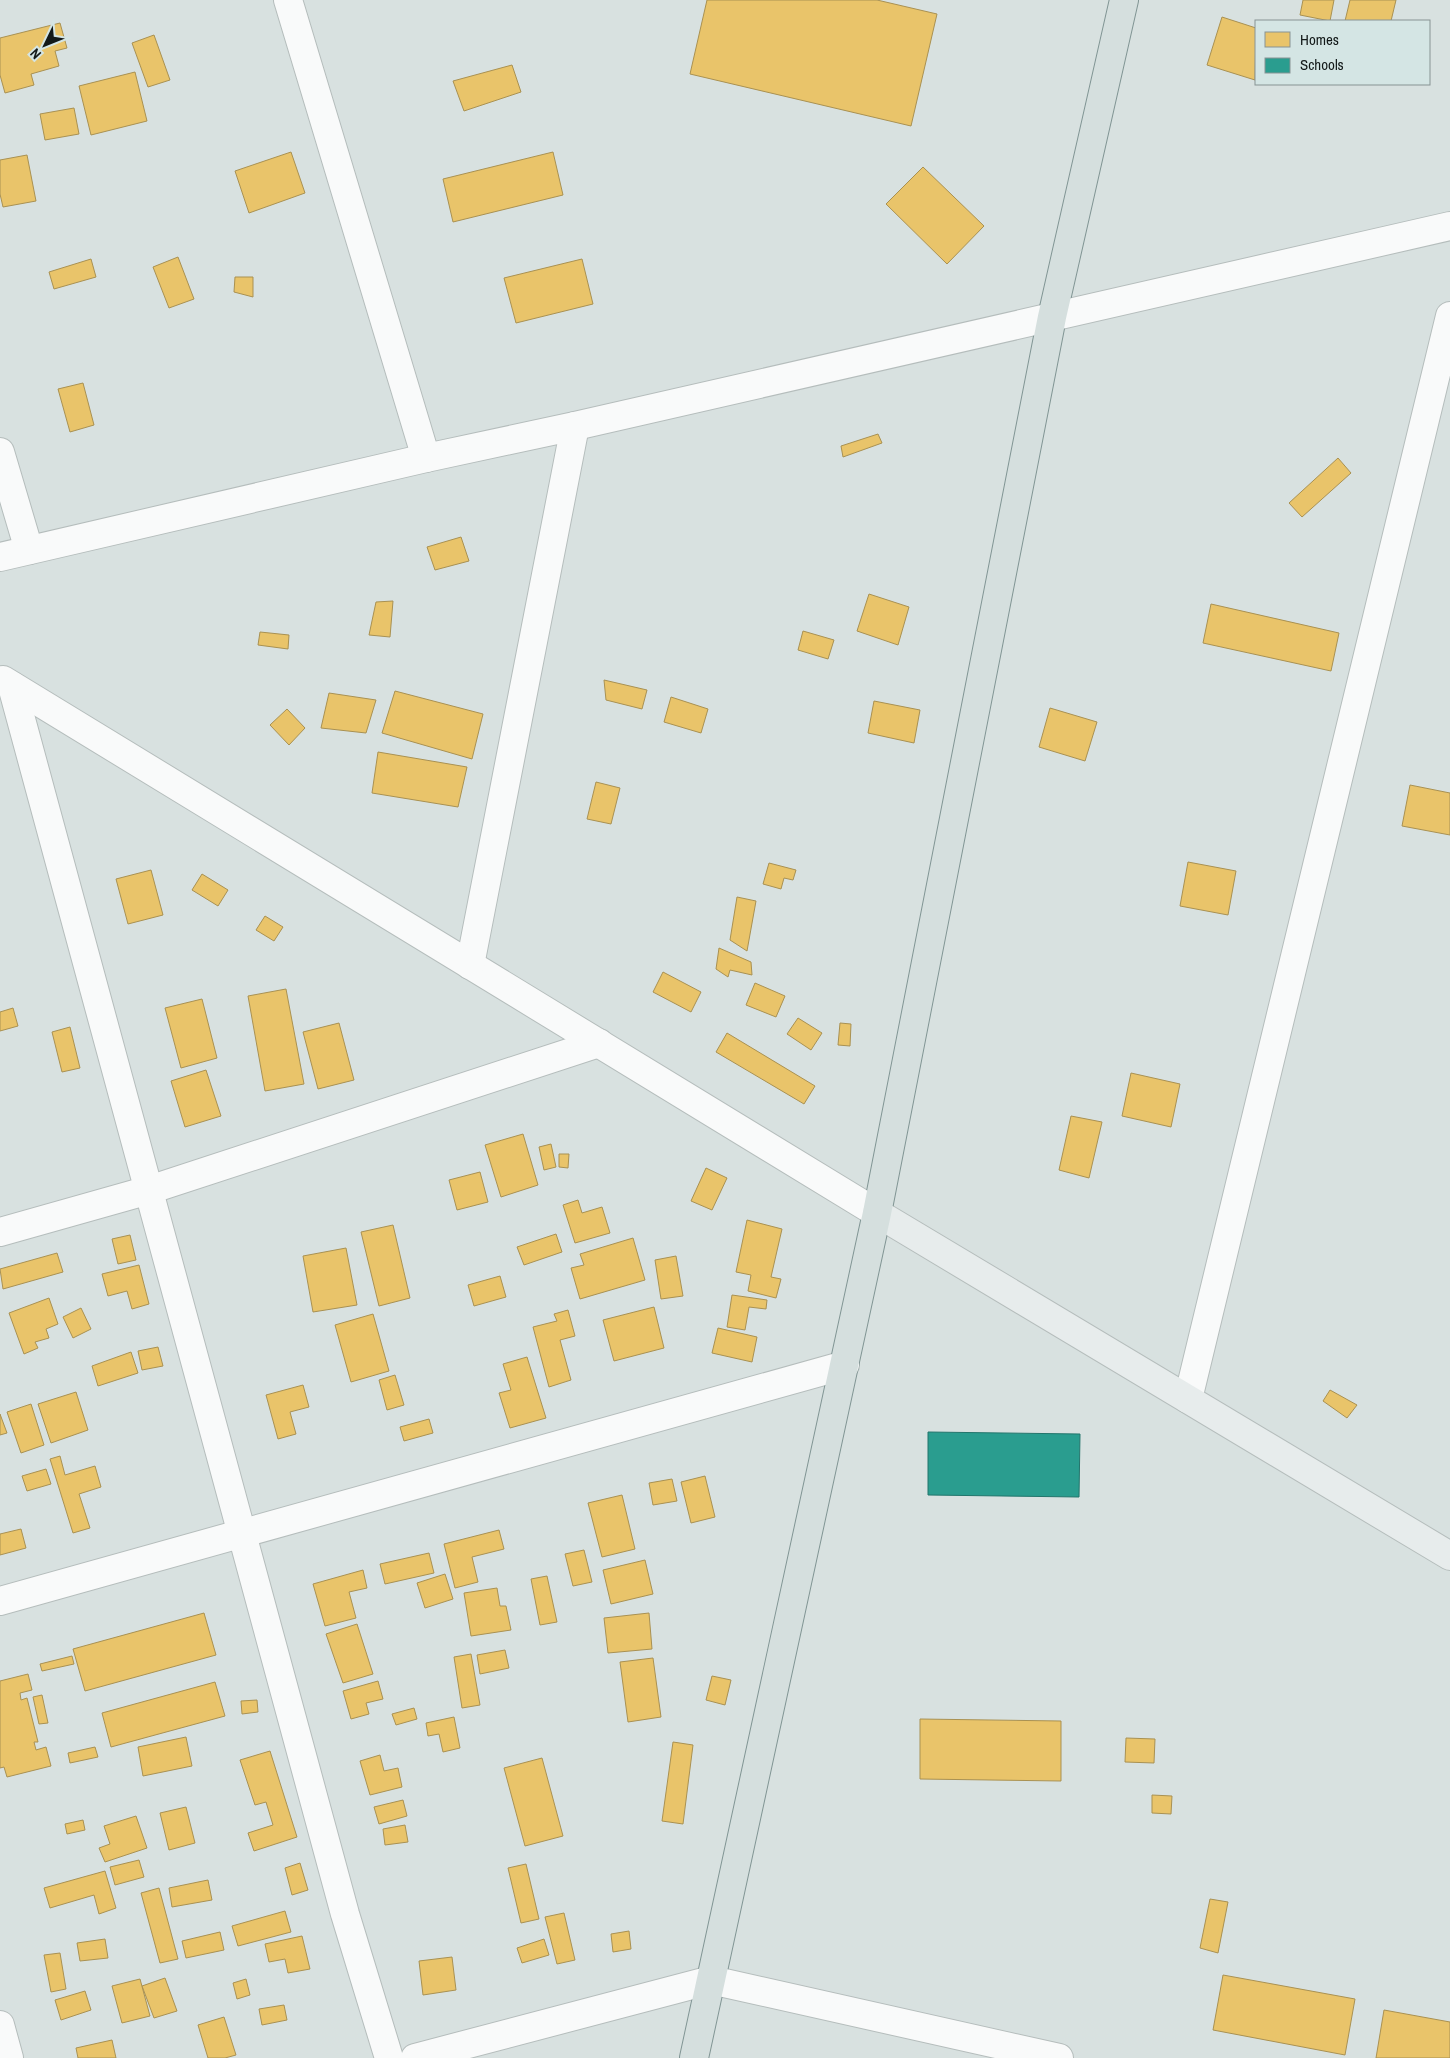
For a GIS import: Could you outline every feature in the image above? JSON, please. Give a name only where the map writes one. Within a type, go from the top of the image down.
[{"type":"main road","points":[[694,2058],[877,1213],[1052,317],[1124,0]]},
{"type":"main road","points":[[877,1213],[1450,1556]]},
{"type":"street","points":[[288,0],[426,458]]},
{"type":"street","points":[[0,557],[426,458],[575,426],[1450,226]]},
{"type":"street","points":[[1188,1399],[1450,316]]},
{"type":"street","points":[[470,965],[575,426]]},
{"type":"street","points":[[0,452],[29,550]]},
{"type":"street","points":[[6,682],[877,1213]]},
{"type":"street","points":[[6,682],[149,1190],[345,1914],[389,2058]]},
{"type":"street","points":[[0,1232],[149,1190],[599,1044]]},
{"type":"street","points":[[0,1601],[844,1365]]},
{"type":"street","points":[[415,2058],[711,1980],[1059,2058]]},
{"type":"street","points":[[0,2025],[9,2058]]},
{"type":"building: Homes","points":[[707,0],[877,0],[937,14],[911,126],[690,74]]},
{"type":"building: Homes","points":[[1303,0],[1334,0],[1330,20],[1300,15]]},
{"type":"building: Homes","points":[[1350,0],[1396,0],[1391,20],[1345,20]]},
{"type":"building: Homes","points":[[1222,17],[1255,28],[1255,80],[1207,65]]},
{"type":"building: Homes","points":[[60,23],[67,48],[55,51],[59,66],[31,74],[34,85],[5,93],[0,75],[0,38]]},
{"type":"building: Homes","points":[[154,35],[170,80],[148,87],[132,43]]},
{"type":"building: Homes","points":[[512,65],[521,92],[464,111],[453,81]]},
{"type":"building: Homes","points":[[135,72],[147,121],[91,135],[79,86]]},
{"type":"building: Homes","points":[[74,108],[79,134],[45,140],[40,114]]},
{"type":"building: Homes","points":[[291,152],[305,193],[249,213],[235,171]]},
{"type":"building: Homes","points":[[553,152],[563,195],[453,222],[443,179]]},
{"type":"building: Homes","points":[[27,155],[36,201],[3,207],[0,194],[0,160]]},
{"type":"building: Homes","points":[[923,167],[984,226],[947,264],[886,204]]},
{"type":"building: Homes","points":[[178,257],[194,299],[169,308],[153,267]]},
{"type":"building: Homes","points":[[91,259],[96,277],[54,289],[49,272]]},
{"type":"building: Homes","points":[[582,259],[593,304],[516,323],[504,278]]},
{"type":"building: Homes","points":[[235,277],[253,277],[253,297],[234,292]]},
{"type":"building: Homes","points":[[83,383],[94,425],[70,432],[58,389]]},
{"type":"building: Homes","points":[[878,434],[882,443],[843,457],[841,446]]},
{"type":"building: Homes","points":[[1338,458],[1351,473],[1302,517],[1289,503]]},
{"type":"building: Homes","points":[[461,537],[469,561],[435,570],[427,547]]},
{"type":"building: Homes","points":[[869,594],[909,607],[898,645],[857,631]]},
{"type":"building: Homes","points":[[393,601],[390,637],[369,635],[376,602]]},
{"type":"building: Homes","points":[[1211,604],[1339,633],[1331,671],[1203,643]]},
{"type":"building: Homes","points":[[803,631],[834,640],[828,659],[798,650]]},
{"type":"building: Homes","points":[[260,632],[289,635],[288,649],[258,645]]},
{"type":"building: Homes","points":[[604,680],[647,690],[642,709],[606,700]]},
{"type":"building: Homes","points":[[395,691],[483,714],[472,759],[382,733]]},
{"type":"building: Homes","points":[[329,693],[376,700],[366,733],[321,728]]},
{"type":"building: Homes","points":[[671,697],[708,709],[701,733],[664,722]]},
{"type":"building: Homes","points":[[874,701],[920,710],[914,743],[868,733]]},
{"type":"building: Homes","points":[[1050,708],[1097,722],[1085,761],[1039,747]]},
{"type":"building: Homes","points":[[287,709],[305,728],[289,745],[270,725]]},
{"type":"building: Homes","points":[[378,752],[467,767],[458,807],[372,793]]},
{"type":"building: Homes","points":[[596,782],[620,788],[611,824],[587,819]]},
{"type":"building: Homes","points":[[1410,785],[1450,793],[1450,835],[1402,826]]},
{"type":"building: Homes","points":[[1188,862],[1236,871],[1228,915],[1180,906]]},
{"type":"building: Homes","points":[[769,863],[796,870],[793,880],[784,878],[781,889],[763,884]]},
{"type":"building: Homes","points":[[151,870],[163,915],[128,924],[116,879]]},
{"type":"building: Homes","points":[[202,874],[228,890],[218,906],[192,890]]},
{"type":"building: Homes","points":[[737,897],[756,901],[747,951],[730,940]]},
{"type":"building: Homes","points":[[265,916],[283,927],[274,941],[256,930]]},
{"type":"building: Homes","points":[[719,948],[751,962],[752,975],[730,970],[728,977],[716,969]]},
{"type":"building: Homes","points":[[663,972],[701,992],[691,1012],[653,992]]},
{"type":"building: Homes","points":[[755,983],[785,996],[776,1017],[746,1005]]},
{"type":"building: Homes","points":[[286,989],[304,1084],[265,1091],[248,996]]},
{"type":"building: Homes","points":[[202,999],[217,1058],[181,1068],[165,1008]]},
{"type":"building: Homes","points":[[13,1008],[18,1026],[0,1031],[0,1012]]},
{"type":"building: Homes","points":[[798,1018],[822,1033],[811,1050],[787,1034]]},
{"type":"building: Homes","points":[[339,1023],[354,1080],[318,1089],[303,1032]]},
{"type":"building: Homes","points":[[840,1023],[851,1024],[850,1046],[838,1045]]},
{"type":"building: Homes","points":[[70,1027],[80,1068],[62,1072],[52,1032]]},
{"type":"building: Homes","points":[[727,1033],[815,1086],[804,1104],[716,1052]]},
{"type":"building: Homes","points":[[206,1070],[221,1116],[185,1127],[171,1081]]},
{"type":"building: Homes","points":[[1131,1073],[1180,1084],[1171,1127],[1122,1116]]},
{"type":"building: Homes","points":[[1071,1116],[1102,1122],[1089,1178],[1059,1170]]},
{"type":"building: Homes","points":[[523,1134],[538,1185],[501,1197],[485,1145]]},
{"type":"building: Homes","points":[[551,1144],[556,1167],[544,1170],[539,1147]]},
{"type":"building: Homes","points":[[559,1154],[569,1154],[568,1168],[559,1167]]},
{"type":"building: Homes","points":[[706,1168],[727,1178],[712,1210],[691,1201]]},
{"type":"building: Homes","points":[[480,1172],[488,1202],[457,1210],[449,1180]]},
{"type":"building: Homes","points":[[578,1200],[582,1213],[602,1207],[610,1233],[575,1243],[563,1205]]},
{"type":"building: Homes","points":[[747,1220],[782,1229],[771,1277],[781,1279],[776,1298],[748,1291],[751,1275],[736,1272]]},
{"type":"building: Homes","points":[[393,1225],[410,1298],[379,1306],[361,1232]]},
{"type":"building: Homes","points":[[556,1234],[562,1252],[524,1265],[517,1247]]},
{"type":"building: Homes","points":[[130,1235],[136,1260],[118,1264],[112,1239]]},
{"type":"building: Homes","points":[[633,1238],[645,1280],[580,1299],[571,1268],[584,1265],[580,1254]]},
{"type":"building: Homes","points":[[346,1248],[357,1305],[313,1312],[303,1256]]},
{"type":"building: Homes","points":[[57,1253],[63,1272],[3,1289],[0,1269]]},
{"type":"building: Homes","points":[[676,1256],[683,1296],[661,1299],[655,1260]]},
{"type":"building: Homes","points":[[139,1265],[149,1304],[132,1309],[127,1291],[108,1296],[102,1274]]},
{"type":"building: Homes","points":[[500,1276],[506,1297],[474,1306],[468,1285]]},
{"type":"building: Homes","points":[[732,1295],[767,1300],[766,1309],[749,1307],[745,1330],[727,1327]]},
{"type":"building: Homes","points":[[49,1298],[58,1324],[46,1329],[49,1338],[35,1342],[38,1348],[24,1354],[9,1313]]},
{"type":"building: Homes","points":[[654,1307],[664,1348],[614,1361],[603,1320]]},
{"type":"building: Homes","points":[[81,1308],[91,1329],[73,1338],[63,1317]]},
{"type":"building: Homes","points":[[568,1310],[575,1336],[560,1340],[571,1380],[549,1387],[533,1327],[557,1321],[554,1314]]},
{"type":"building: Homes","points":[[373,1314],[389,1371],[351,1382],[335,1325]]},
{"type":"building: Homes","points":[[718,1328],[757,1337],[752,1362],[712,1353]]},
{"type":"building: Homes","points":[[158,1347],[163,1366],[142,1370],[138,1351]]},
{"type":"building: Homes","points":[[131,1352],[138,1373],[98,1386],[92,1366]]},
{"type":"building: Homes","points":[[527,1357],[546,1418],[510,1428],[499,1393],[511,1390],[503,1364]]},
{"type":"building: Homes","points":[[395,1375],[404,1405],[387,1410],[379,1380]]},
{"type":"building: Homes","points":[[303,1385],[309,1407],[290,1412],[296,1434],[278,1439],[266,1395]]},
{"type":"building: Homes","points":[[1330,1390],[1357,1405],[1347,1418],[1323,1401]]},
{"type":"building: Homes","points":[[76,1392],[88,1430],[51,1443],[38,1404]]},
{"type":"building: Homes","points":[[31,1404],[44,1445],[21,1453],[7,1412]]},
{"type":"building: Homes","points":[[0,1414],[7,1433],[0,1435]]},
{"type":"building: Homes","points":[[429,1419],[433,1433],[404,1441],[400,1427]]},
{"type":"building: Homes","points":[[60,1456],[65,1475],[95,1466],[101,1487],[79,1494],[90,1528],[73,1533],[50,1459]]},
{"type":"building: Homes","points":[[46,1469],[51,1484],[27,1491],[22,1476]]},
{"type":"building: Homes","points":[[705,1476],[715,1517],[691,1523],[681,1482]]},
{"type":"building: Homes","points":[[672,1479],[677,1501],[653,1505],[649,1483]]},
{"type":"building: Homes","points":[[622,1495],[635,1549],[602,1557],[588,1503]]},
{"type":"building: Homes","points":[[21,1529],[26,1548],[0,1555],[0,1534]]},
{"type":"building: Homes","points":[[499,1530],[504,1549],[472,1557],[478,1582],[455,1588],[444,1544]]},
{"type":"building: Homes","points":[[584,1550],[592,1582],[573,1586],[565,1554]]},
{"type":"building: Homes","points":[[429,1553],[434,1573],[385,1584],[380,1564]]},
{"type":"building: Homes","points":[[645,1560],[653,1594],[611,1604],[603,1570]]},
{"type":"building: Homes","points":[[363,1570],[367,1588],[349,1592],[356,1618],[325,1626],[313,1584]]},
{"type":"building: Homes","points":[[445,1574],[453,1599],[425,1608],[417,1583]]},
{"type":"building: Homes","points":[[547,1576],[557,1622],[540,1625],[531,1579]]},
{"type":"building: Homes","points":[[497,1588],[500,1606],[506,1606],[511,1630],[471,1636],[464,1593]]},
{"type":"building: Homes","points":[[204,1613],[216,1655],[85,1691],[73,1649]]},
{"type":"building: Homes","points":[[649,1613],[652,1649],[608,1653],[604,1618]]},
{"type":"building: Homes","points":[[357,1624],[373,1674],[343,1683],[326,1634]]},
{"type":"building: Homes","points":[[505,1650],[509,1668],[480,1674],[477,1655]]},
{"type":"building: Homes","points":[[471,1654],[480,1705],[462,1708],[454,1657]]},
{"type":"building: Homes","points":[[72,1656],[74,1664],[42,1671],[40,1664]]},
{"type":"building: Homes","points":[[653,1658],[661,1717],[628,1722],[620,1662]]},
{"type":"building: Homes","points":[[28,1674],[32,1690],[20,1693],[21,1700],[27,1698],[38,1742],[34,1742],[36,1750],[46,1747],[51,1766],[7,1777],[4,1767],[0,1768],[0,1681]]},
{"type":"building: Homes","points":[[712,1676],[731,1680],[725,1705],[706,1700]]},
{"type":"building: Homes","points":[[378,1681],[383,1699],[366,1703],[369,1714],[351,1719],[343,1691]]},
{"type":"building: Homes","points":[[215,1682],[225,1716],[111,1747],[102,1713]]},
{"type":"building: Homes","points":[[42,1695],[48,1723],[39,1724],[33,1697]]},
{"type":"building: Homes","points":[[257,1700],[258,1712],[242,1714],[241,1701]]},
{"type":"building: Homes","points":[[414,1708],[417,1719],[396,1725],[392,1714]]},
{"type":"building: Homes","points":[[454,1717],[460,1748],[443,1752],[439,1734],[428,1736],[426,1723]]},
{"type":"building: Homes","points":[[920,1719],[1061,1721],[1061,1781],[920,1779]]},
{"type":"building: Homes","points":[[186,1737],[192,1766],[143,1776],[138,1747]]},
{"type":"building: Homes","points":[[1126,1738],[1155,1739],[1154,1763],[1125,1762]]},
{"type":"building: Homes","points":[[673,1742],[693,1745],[683,1824],[662,1821]]},
{"type":"building: Homes","points":[[95,1747],[98,1757],[70,1763],[68,1753]]},
{"type":"building: Homes","points":[[270,1751],[297,1837],[254,1851],[248,1833],[273,1825],[266,1802],[255,1805],[240,1760]]},
{"type":"building: Homes","points":[[380,1755],[384,1771],[398,1768],[402,1787],[370,1795],[360,1761]]},
{"type":"building: Homes","points":[[542,1758],[563,1836],[525,1846],[504,1768]]},
{"type":"building: Homes","points":[[1152,1795],[1172,1796],[1171,1814],[1152,1813]]},
{"type":"building: Homes","points":[[403,1800],[407,1816],[379,1824],[374,1807]]},
{"type":"building: Homes","points":[[186,1807],[195,1843],[169,1850],[160,1813]]},
{"type":"building: Homes","points":[[136,1816],[147,1848],[105,1862],[99,1848],[110,1844],[104,1826]]},
{"type":"building: Homes","points":[[83,1820],[85,1830],[67,1834],[65,1824]]},
{"type":"building: Homes","points":[[405,1825],[408,1842],[385,1845],[383,1829]]},
{"type":"building: Homes","points":[[139,1860],[144,1877],[115,1885],[110,1867]]},
{"type":"building: Homes","points":[[300,1863],[308,1890],[292,1895],[285,1868]]},
{"type":"building: Homes","points":[[526,1864],[539,1919],[521,1923],[508,1868]]},
{"type":"building: Homes","points":[[105,1871],[116,1908],[99,1914],[94,1895],[50,1908],[44,1888]]},
{"type":"building: Homes","points":[[208,1880],[212,1900],[172,1907],[169,1888]]},
{"type":"building: Homes","points":[[159,1888],[178,1959],[160,1963],[141,1893]]},
{"type":"building: Homes","points":[[1210,1899],[1228,1902],[1218,1953],[1200,1948]]},
{"type":"building: Homes","points":[[285,1911],[291,1932],[238,1946],[232,1926]]},
{"type":"building: Homes","points":[[564,1913],[575,1960],[557,1964],[545,1917]]},
{"type":"building: Homes","points":[[629,1931],[631,1949],[613,1952],[611,1934]]},
{"type":"building: Homes","points":[[220,1932],[224,1950],[186,1958],[182,1941]]},
{"type":"building: Homes","points":[[302,1936],[310,1969],[288,1973],[285,1959],[269,1962],[265,1944]]},
{"type":"building: Homes","points":[[105,1939],[108,1958],[80,1961],[77,1943]]},
{"type":"building: Homes","points":[[544,1939],[549,1955],[522,1963],[517,1948]]},
{"type":"building: Homes","points":[[60,1953],[66,1989],[51,1992],[44,1955]]},
{"type":"building: Homes","points":[[452,1957],[456,1990],[423,1995],[419,1961]]},
{"type":"building: Homes","points":[[1223,1975],[1355,1999],[1345,2055],[1213,2030]]},
{"type":"building: Homes","points":[[165,1978],[177,2011],[154,2018],[142,1986]]},
{"type":"building: Homes","points":[[140,1979],[150,2016],[122,2023],[112,1986]]},
{"type":"building: Homes","points":[[246,1979],[250,1995],[237,1999],[233,1983]]},
{"type":"building: Homes","points":[[85,1991],[91,2010],[61,2020],[55,2000]]},
{"type":"building: Homes","points":[[284,2005],[287,2020],[262,2025],[259,2009]]},
{"type":"building: Homes","points":[[1384,2010],[1450,2022],[1450,2058],[1376,2058]]},
{"type":"building: Homes","points":[[224,2017],[236,2055],[225,2058],[208,2058],[198,2025]]},
{"type":"building: Homes","points":[[112,2040],[116,2058],[78,2058],[76,2048]]},
{"type":"building: Schools","points":[[928,1432],[1080,1434],[1079,1497],[928,1495]]}]
